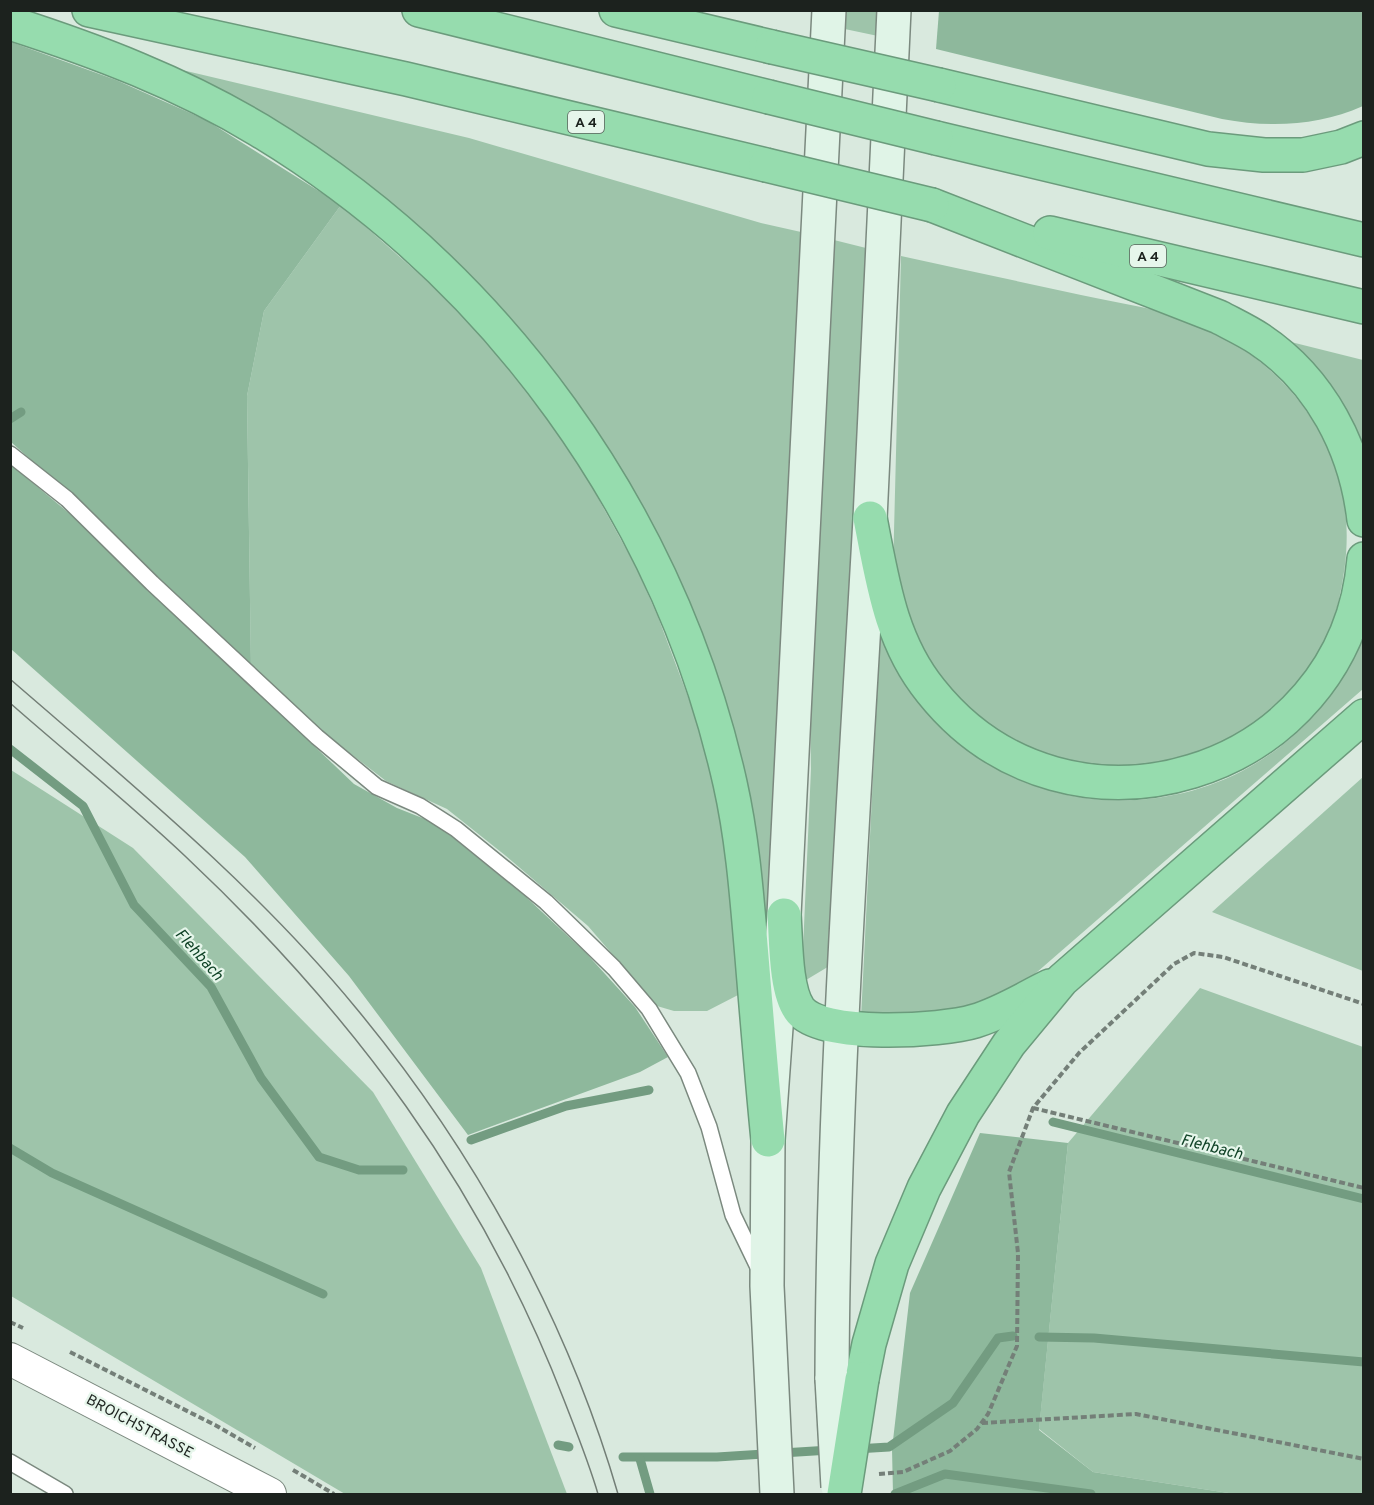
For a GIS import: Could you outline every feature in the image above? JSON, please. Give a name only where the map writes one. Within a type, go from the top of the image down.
[{"type":"highway","name":"A 4","points":[[89,10],[406,79],[1364,307]]},
{"type":"highway","points":[[419,10],[936,138],[1364,240]]},
{"type":"highway","points":[[616,10],[1208,149],[1264,155],[1303,155],[1341,147],[1364,138]]},
{"type":"highway","points":[[10,23],[123,62],[192,93],[258,130],[321,171],[398,231],[491,320],[539,378],[584,439],[623,503],[658,570],[687,640],[711,711],[730,784],[744,858],[768,1140]]},
{"type":"highway","points":[[932,205],[1219,317],[1260,339],[1295,369],[1325,406],[1347,447],[1360,491],[1364,520]]},
{"type":"highway","points":[[870,518],[888,609],[905,652],[930,691],[963,725],[1001,751],[1043,771],[1089,781],[1135,783],[1181,776],[1225,760],[1265,737],[1300,706],[1328,669],[1349,628],[1362,583],[1364,559]]},
{"type":"highway","points":[[844,1494],[853,1426],[847,1379],[869,1344],[892,1264],[924,1188],[963,1114],[1009,1044],[1062,980],[1364,716]]},
{"type":"highway","points":[[784,915],[792,995],[798,1008],[806,1017],[820,1024],[840,1028],[919,1030],[974,1022],[1062,980]]},
{"type":"main road","points":[[777,1494],[767,1286],[768,1140],[784,915],[829,10]]},
{"type":"main road","points":[[838,1494],[847,1379],[832,1230],[840,1028],[870,518],[894,10]]},
{"type":"street","name":"BROICHSTRASSE","points":[[10,1359],[270,1494]]},
{"type":"lane","points":[[10,454],[67,499],[152,583],[317,737],[377,787],[437,816],[465,836],[546,902],[614,968],[649,1009],[688,1073],[709,1127],[733,1215],[767,1286]]},
{"type":"lane","points":[[10,1462],[65,1494]]},
{"type":"path","points":[[872,1475],[903,1472],[950,1451],[982,1423],[1017,1346],[1018,1253],[1009,1172],[1033,1108],[1079,1053],[1174,964],[1194,953],[1223,957],[1364,1004]]},
{"type":"path","points":[[1033,1108],[1364,1188]]},
{"type":"path","points":[[982,1423],[1136,1414],[1364,1459]]},
{"type":"green space","points":[[841,11],[879,11],[878,36],[840,28]]},
{"type":"green space","points":[[939,11],[1363,11],[1363,106],[1329,118],[1294,123],[1258,124],[1222,119],[936,49]]},
{"type":"green space","points":[[11,42],[116,80],[206,120],[341,205],[264,311],[247,396],[251,668],[98,520],[11,442]]},
{"type":"green space","points":[[161,65],[469,138],[761,223],[801,232],[767,936],[734,755],[536,357]]},
{"type":"green space","points":[[341,205],[444,296],[529,390],[587,478],[636,567],[658,617],[705,742],[734,890],[740,994],[707,1011],[674,1011],[657,1006],[588,926],[506,856],[447,809],[386,781],[338,744],[251,668],[247,396],[264,311]]},
{"type":"green space","points":[[830,239],[866,248],[831,965],[806,980],[802,971],[811,769],[809,658]]},
{"type":"green space","points":[[901,256],[1143,307],[1187,319],[1252,356],[1288,387],[1303,406],[1327,447],[1342,492],[1347,533],[1342,586],[1328,633],[1312,663],[1291,690],[1244,732],[1212,749],[1181,759],[1116,766],[1083,763],[1052,755],[1021,743],[993,727],[965,704],[929,661],[900,609],[893,571]]},
{"type":"green space","points":[[1275,338],[1363,360],[1363,458]]},
{"type":"green space","points":[[10,464],[76,519],[354,784],[397,808],[435,823],[526,897],[586,953],[635,1007],[668,1057],[640,1072],[468,1135],[349,976],[245,857],[11,649]]},
{"type":"green space","points":[[1363,631],[1363,689],[1021,986],[964,1009],[861,1018],[880,635],[911,686],[934,718],[962,746],[978,758],[1023,781],[1070,795],[1119,800],[1167,796],[1213,784],[1257,763],[1296,733],[1330,696],[1345,673]]},
{"type":"green space","points":[[11,770],[133,848],[373,1092],[481,1268],[567,1494],[345,1494],[11,1296]]},
{"type":"green space","points":[[1363,777],[1363,971],[1212,912]]},
{"type":"green space","points":[[1200,988],[1363,1047],[1363,1494],[1235,1494],[1093,1472],[1039,1429],[1068,1143]]},
{"type":"green space","points":[[980,1133],[1068,1143],[1039,1430],[1093,1472],[1235,1494],[893,1494],[892,1449],[910,1293]]},
{"type":"waterway","points":[[10,419],[21,412]]},
{"type":"waterway","name":"Flehbach","points":[[10,749],[83,806],[134,905],[211,987],[261,1078],[319,1157],[359,1170],[403,1170]]},
{"type":"waterway","name":"Flehbach","points":[[471,1140],[566,1106],[649,1090]]},
{"type":"waterway","name":"Flehbach","points":[[1053,1122],[1364,1199]]},
{"type":"waterway","points":[[10,1148],[52,1173],[323,1294]]},
{"type":"waterway","points":[[856,1449],[889,1447],[953,1403],[998,1338],[1013,1336]]},
{"type":"waterway","points":[[1039,1337],[1094,1338],[1364,1362]]},
{"type":"waterway","points":[[558,1445],[569,1447]]},
{"type":"waterway","points":[[623,1457],[717,1457],[830,1450]]},
{"type":"waterway","points":[[640,1459],[650,1494]]},
{"type":"waterway","points":[[895,1494],[945,1474],[1091,1494]]},
{"type":"tram line","points":[[10,679],[146,796],[234,877],[317,963],[399,1062],[477,1177],[544,1300],[597,1428],[618,1494]]},
{"type":"tram line","points":[[10,703],[164,836],[246,916],[303,977],[356,1040],[406,1106],[452,1175],[493,1246],[531,1321],[564,1400],[598,1494]]}]
